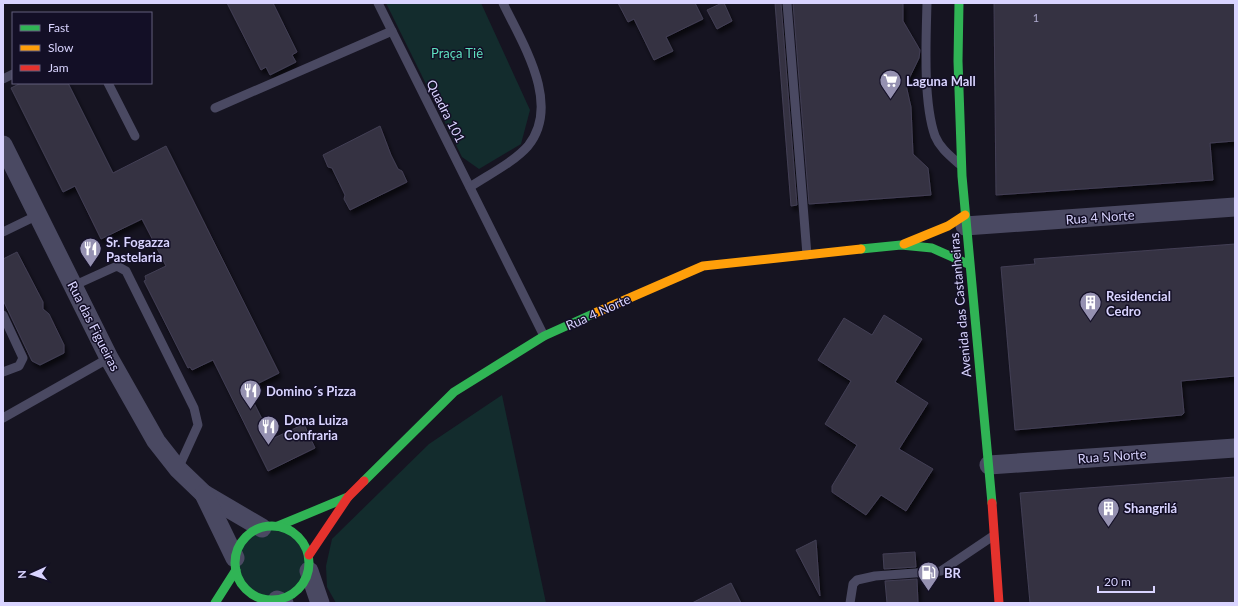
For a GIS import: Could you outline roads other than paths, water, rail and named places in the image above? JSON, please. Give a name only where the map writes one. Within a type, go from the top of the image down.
[{"type":"street","name":"Avenida das Castanheiras","points":[[958,3],[957,39],[965,221],[968,264],[989,465],[999,603]]},
{"type":"street","name":"Rua das Figueiras","points":[[3,145],[109,358],[156,441],[178,469],[204,494],[270,527]]},
{"type":"street","name":"Rua 4 Norte","points":[[901,245],[948,226],[965,221],[1235,207]]},
{"type":"street","name":"Rua 4 Norte","points":[[309,563],[348,497],[454,392],[544,336],[704,266],[901,245],[932,248],[968,264]]},
{"type":"street","name":"Rua 5 Norte","points":[[989,465],[1235,448]]},
{"type":"street","name":"Rua das Figueiras","points":[[204,494],[236,564]]},
{"type":"street","name":"Rua 4 Norte","points":[[270,527],[348,497]]},
{"type":"street","points":[[214,603],[236,564],[239,547],[245,538],[255,530],[270,527],[290,530],[299,538],[309,563],[320,603]]},
{"type":"street","points":[[236,564],[239,581],[246,590],[256,596],[272,602],[288,597],[297,591],[304,582],[309,563]]},
{"type":"lane","name":"Quadra 101","points":[[378,3],[544,336]]},
{"type":"lane","points":[[470,187],[521,153],[528,145],[536,131],[540,114],[541,100],[538,78],[503,3]]},
{"type":"lane","points":[[787,3],[807,255]]},
{"type":"lane","points":[[927,3],[926,42],[929,113],[935,136],[943,150],[962,166]]},
{"type":"lane","points":[[215,108],[392,31]]},
{"type":"lane","points":[[3,79],[12,74]]},
{"type":"lane","points":[[109,84],[135,136]]},
{"type":"lane","points":[[3,232],[38,215]]},
{"type":"lane","points":[[73,286],[118,266],[126,272],[194,408],[198,425],[178,469]]},
{"type":"lane","points":[[3,315],[23,358],[19,366],[3,372]]},
{"type":"lane","points":[[3,418],[109,358]]},
{"type":"lane","points":[[850,603],[853,584],[857,580],[875,576],[941,571],[994,536]]},
{"type":"place","name":"Laguna Mall","points":[[891,100]]},
{"type":"place","name":"Sr. Fogazza Pastelaria","points":[[90,268]]},
{"type":"place","name":"Residencial Cedro","points":[[1091,322]]},
{"type":"place","name":"Domino´s Pizza","points":[[251,410]]},
{"type":"place","name":"Dona Luiza Confraria","points":[[269,446]]},
{"type":"place","name":"Shangrilá","points":[[1108,528]]},
{"type":"place","name":"BR","points":[[928,592]]},
{"type":"park label","name":"Praça Tiê","points":[[457,53]]}]
